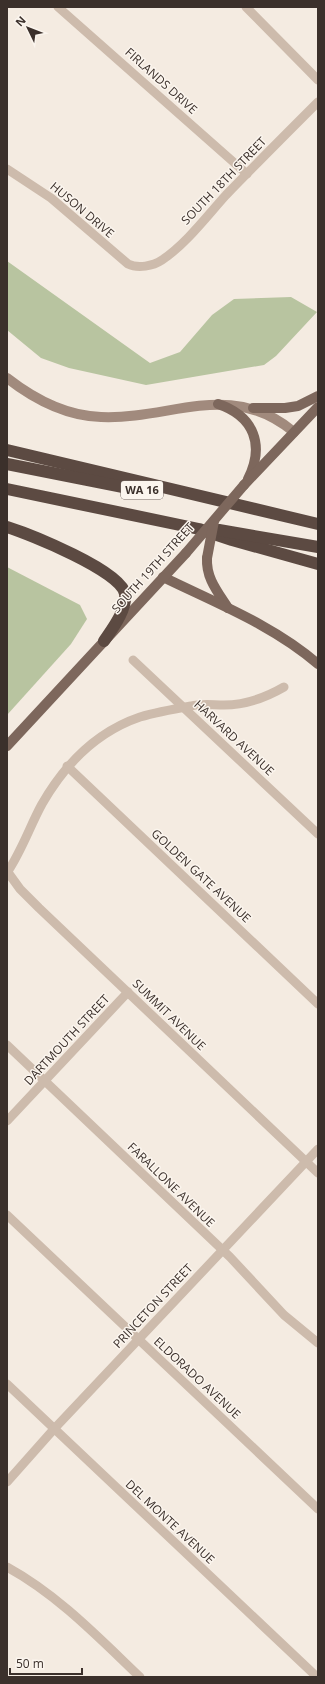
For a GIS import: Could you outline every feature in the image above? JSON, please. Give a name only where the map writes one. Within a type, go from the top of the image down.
[{"type":"highway","points":[[7,450],[278,515]]},
{"type":"highway","name":"WA 16","points":[[7,464],[278,515],[318,524]]},
{"type":"highway","name":"WA 16","points":[[7,489],[163,521],[318,546]]},
{"type":"highway","points":[[163,521],[199,529],[232,540],[318,564]]},
{"type":"highway","points":[[7,527],[33,536],[78,556],[121,586],[124,591],[125,600],[121,613],[104,642]]},
{"type":"main road","points":[[7,378],[30,394],[56,408],[84,415],[100,417],[138,415],[218,404],[239,405],[253,408],[285,408],[298,406],[318,396]]},
{"type":"main road","points":[[218,404],[232,410],[242,419],[256,439],[256,453],[251,475]]},
{"type":"main road","name":"SOUTH 19TH STREET","points":[[7,746],[186,553],[251,475],[318,407]]},
{"type":"main road","points":[[253,408],[280,421],[294,432]]},
{"type":"main road","points":[[214,521],[206,568],[209,578],[228,608]]},
{"type":"main road","points":[[163,577],[228,608],[281,637],[318,664]]},
{"type":"street","name":"FIRLANDS DRIVE","points":[[58,7],[247,174]]},
{"type":"street","points":[[246,7],[318,80]]},
{"type":"street","name":"SOUTH 18TH STREET","points":[[142,266],[161,261],[178,246],[318,102]]},
{"type":"street","name":"HUSON DRIVE","points":[[7,169],[51,198],[120,258],[133,266],[142,266]]},
{"type":"street","name":"HARVARD AVENUE","points":[[133,660],[318,834]]},
{"type":"street","points":[[7,871],[18,855],[42,804],[67,766],[91,744],[115,729],[139,718],[193,705],[243,704],[269,696],[284,687]]},
{"type":"street","name":"GOLDEN GATE AVENUE","points":[[67,766],[318,1004]]},
{"type":"street","name":"SUMMIT AVENUE","points":[[7,871],[38,908],[318,1173]]},
{"type":"street","name":"DARTMOUTH STREET","points":[[7,1121],[128,992]]},
{"type":"street","name":"FARALLONE AVENUE","points":[[7,1044],[222,1251],[284,1315],[318,1343]]},
{"type":"street","name":"PRINCETON STREET","points":[[7,1482],[138,1339],[318,1149]]},
{"type":"street","name":"ELDORADO AVENUE","points":[[7,1215],[318,1510]]},
{"type":"street","name":"DEL MONTE AVENUE","points":[[7,1384],[317,1677]]},
{"type":"street","points":[[7,1567],[45,1591],[66,1608],[140,1677]]},
{"type":"green space","points":[[7,261],[150,363],[180,352],[212,315],[234,299],[291,297],[317,312],[276,356],[264,365],[146,385],[69,368],[41,358],[7,330]]},
{"type":"green space","points":[[7,567],[80,605],[87,619],[71,644],[7,715]]}]
